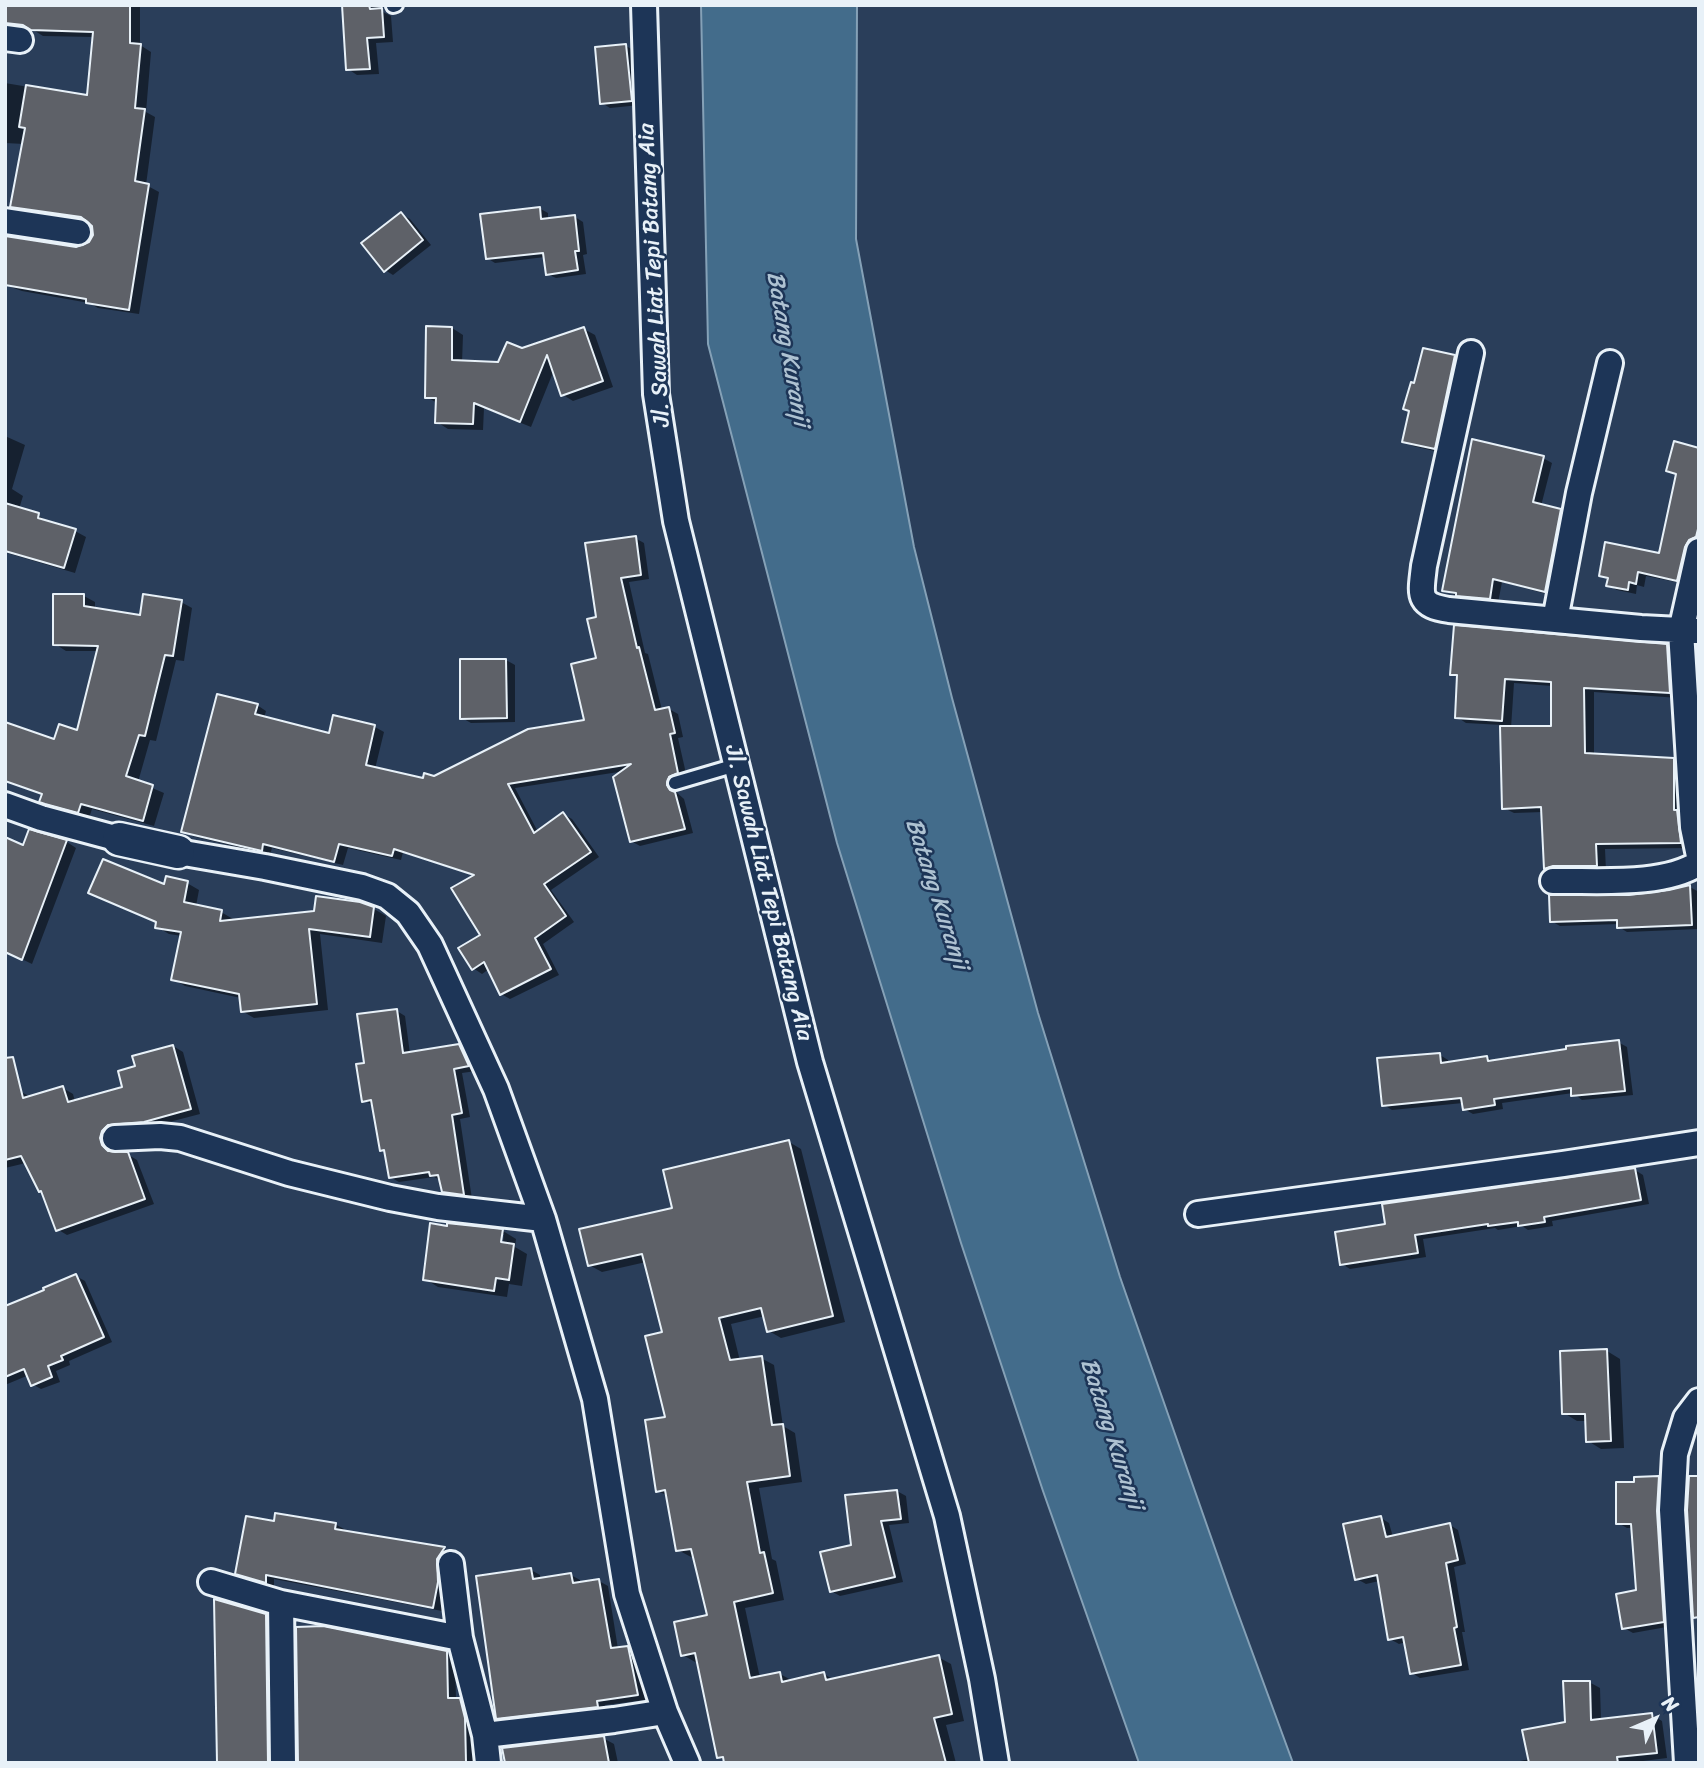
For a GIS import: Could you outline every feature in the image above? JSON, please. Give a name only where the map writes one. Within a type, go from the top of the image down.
[{"type":"street","name":"Jl. Sawah Liat Tepi Batang Aia","points":[[644,5],[656,394],[676,522],[810,1062],[947,1516],[982,1679],[996,1763]]},
{"type":"street","points":[[5,221],[78,232]]},
{"type":"street","points":[[1471,353],[1424,566],[1421,595],[1425,602],[1437,608],[1690,631]]},
{"type":"street","points":[[1555,620],[1579,493],[1610,363]]},
{"type":"street","points":[[1699,551],[1683,615],[1690,631],[1693,827],[1699,856]]},
{"type":"street","points":[[5,805],[41,818],[119,839],[362,887],[387,897],[408,913],[430,945],[496,1089],[543,1219],[595,1399],[627,1594],[665,1712],[687,1763]]},
{"type":"street","points":[[1553,881],[1656,879],[1685,871],[1699,863]]},
{"type":"street","points":[[116,1138],[180,1138],[289,1173],[390,1198],[438,1207],[543,1219]]},
{"type":"street","points":[[1198,1214],[1699,1143]]},
{"type":"street","points":[[1687,1763],[1672,1510],[1675,1454],[1686,1418],[1699,1401]]},
{"type":"street","points":[[451,1564],[460,1639],[485,1735],[488,1763]]},
{"type":"street","points":[[211,1582],[281,1603],[460,1639]]},
{"type":"street","points":[[281,1603],[283,1763]]},
{"type":"street","points":[[485,1735],[665,1712]]},
{"type":"lane","points":[[675,783],[736,765]]},
{"type":"water","name":"Batang Kuranji","points":[[701,5],[857,5],[856,239],[914,547],[952,698],[1038,1013],[1120,1277],[1293,1763],[1139,1763],[1043,1491],[961,1243],[837,843],[708,344]]},
{"type":"building","points":[[5,5],[130,5],[130,43],[141,44],[135,108],[145,109],[135,181],[149,184],[129,310],[86,303],[86,299],[5,285],[5,236],[76,247],[89,242],[93,235],[92,226],[81,217],[10,207],[25,128],[19,127],[26,85],[87,95],[93,32],[31,30],[23,25],[5,23]]},
{"type":"building","points":[[342,5],[382,8],[384,37],[367,38],[370,69],[346,70]]},
{"type":"building","points":[[626,44],[632,101],[600,104],[595,47]]},
{"type":"building","points":[[540,207],[541,219],[575,215],[578,270],[546,275],[543,253],[486,259],[480,214]]},
{"type":"building","points":[[401,212],[423,240],[384,272],[361,243]]},
{"type":"building","points":[[426,326],[452,327],[452,360],[498,362],[507,342],[522,348],[584,327],[603,381],[561,396],[547,355],[520,422],[474,403],[473,424],[435,423],[436,398],[425,398]]},
{"type":"building","points":[[1423,348],[1455,355],[1435,449],[1402,442],[1409,411],[1403,409],[1411,382],[1414,383]]},
{"type":"building","points":[[1472,439],[1544,456],[1533,502],[1561,509],[1545,592],[1493,579],[1490,599],[1456,596],[1456,593],[1442,591]]},
{"type":"building","points":[[1674,441],[1699,448],[1699,525],[1696,537],[1689,540],[1685,547],[1677,581],[1638,572],[1636,584],[1629,582],[1628,590],[1606,586],[1608,578],[1599,576],[1605,542],[1659,553],[1676,474],[1666,471]]},
{"type":"building","points":[[5,503],[39,513],[38,518],[76,529],[64,568],[5,551]]},
{"type":"building","points":[[636,536],[641,575],[621,578],[655,710],[669,707],[675,733],[670,734],[678,773],[669,777],[667,785],[675,792],[685,829],[630,842],[613,777],[631,764],[508,784],[534,833],[563,812],[591,852],[544,884],[566,916],[535,938],[551,969],[500,995],[484,962],[472,970],[458,948],[480,935],[451,888],[474,875],[394,849],[392,856],[339,844],[334,862],[263,844],[262,851],[181,832],[217,694],[258,704],[255,714],[329,733],[333,715],[375,725],[366,765],[423,778],[424,773],[434,776],[528,729],[584,720],[571,664],[596,658],[587,619],[596,617],[585,543]]},
{"type":"building","points":[[53,594],[84,594],[84,606],[140,615],[143,594],[182,600],[173,656],[165,655],[145,736],[139,735],[126,776],[153,785],[143,821],[81,804],[78,813],[45,804],[39,802],[42,794],[5,781],[5,722],[54,739],[59,724],[77,730],[98,646],[53,645]]},
{"type":"building","points":[[1454,625],[1667,644],[1670,693],[1584,688],[1585,753],[1674,758],[1674,810],[1677,810],[1681,843],[1596,844],[1597,866],[1553,866],[1544,869],[1541,807],[1502,809],[1500,726],[1551,726],[1551,682],[1505,679],[1502,721],[1455,718],[1457,675],[1450,675]]},
{"type":"building","points":[[460,659],[506,659],[507,718],[460,719]]},
{"type":"building","points":[[29,829],[67,840],[22,960],[5,952],[5,837],[23,845]]},
{"type":"building","points":[[103,859],[164,884],[166,876],[188,881],[184,902],[222,910],[220,921],[314,911],[316,896],[360,902],[374,907],[370,937],[309,929],[317,1004],[241,1012],[239,994],[171,980],[181,932],[155,928],[156,922],[88,893]]},
{"type":"building","points":[[1690,885],[1692,925],[1617,928],[1617,920],[1550,922],[1549,895],[1629,895]]},
{"type":"building","points":[[397,1009],[403,1053],[459,1044],[469,1066],[454,1069],[462,1113],[452,1115],[464,1195],[442,1192],[438,1175],[430,1176],[429,1172],[389,1178],[384,1150],[380,1151],[371,1100],[362,1102],[356,1064],[364,1063],[357,1014]]},
{"type":"building","points":[[1619,1040],[1625,1091],[1571,1096],[1571,1088],[1494,1099],[1495,1105],[1463,1110],[1461,1098],[1382,1106],[1377,1058],[1440,1053],[1441,1063],[1487,1056],[1488,1061],[1566,1049],[1566,1046]]},
{"type":"building","points":[[173,1045],[191,1109],[144,1122],[108,1125],[100,1138],[108,1151],[128,1152],[145,1199],[56,1231],[41,1191],[39,1192],[21,1156],[5,1160],[5,1058],[13,1057],[23,1098],[63,1086],[68,1102],[122,1087],[118,1071],[135,1066],[132,1056]]},
{"type":"building","points":[[789,1140],[833,1316],[767,1332],[761,1308],[719,1318],[730,1360],[762,1356],[772,1425],[783,1424],[790,1476],[747,1482],[760,1553],[764,1552],[773,1593],[734,1602],[750,1678],[780,1672],[782,1682],[824,1672],[826,1680],[939,1655],[952,1714],[934,1718],[946,1763],[724,1763],[723,1757],[717,1758],[695,1653],[681,1656],[674,1622],[707,1615],[691,1549],[676,1551],[665,1490],[656,1492],[645,1420],[665,1417],[645,1336],[662,1332],[642,1254],[588,1266],[579,1229],[672,1208],[663,1170]]},
{"type":"building","points":[[1635,1168],[1641,1200],[1544,1217],[1545,1222],[1518,1226],[1518,1222],[1488,1224],[1415,1235],[1418,1253],[1340,1265],[1335,1232],[1385,1224],[1382,1204]]},
{"type":"building","points":[[430,1223],[503,1229],[501,1242],[514,1244],[509,1280],[496,1278],[494,1291],[423,1280]]},
{"type":"building","points":[[76,1274],[104,1337],[61,1356],[63,1360],[48,1366],[52,1377],[31,1386],[24,1369],[5,1377],[5,1306]]},
{"type":"building","points":[[1607,1349],[1611,1441],[1586,1442],[1585,1414],[1562,1414],[1560,1351]]},
{"type":"building","points":[[1659,1476],[1657,1511],[1664,1622],[1622,1629],[1616,1594],[1636,1590],[1631,1524],[1616,1524],[1616,1482],[1634,1482],[1634,1477]]},
{"type":"building","points":[[1689,1476],[1699,1476],[1699,1617],[1693,1618],[1687,1510]]},
{"type":"building","points":[[897,1490],[901,1519],[881,1521],[895,1577],[830,1592],[820,1552],[851,1545],[845,1495]]},
{"type":"building","points":[[275,1513],[336,1523],[335,1529],[445,1547],[437,1559],[438,1582],[433,1608],[266,1575],[266,1583],[235,1574],[246,1516],[274,1521]]},
{"type":"building","points":[[1381,1516],[1386,1537],[1450,1523],[1458,1560],[1446,1563],[1461,1665],[1410,1674],[1403,1637],[1388,1640],[1377,1575],[1355,1580],[1343,1524]]},
{"type":"building","points":[[531,1568],[533,1579],[571,1573],[573,1583],[599,1579],[611,1648],[628,1646],[638,1695],[597,1701],[598,1707],[496,1719],[476,1576]]},
{"type":"building","points":[[214,1599],[266,1614],[268,1763],[217,1763]]},
{"type":"building","points":[[323,1626],[447,1651],[448,1698],[460,1698],[465,1718],[466,1762],[298,1763],[296,1627]]},
{"type":"building","points":[[1563,1681],[1590,1681],[1591,1720],[1652,1713],[1657,1753],[1617,1757],[1618,1763],[1529,1763],[1522,1730],[1565,1722]]},
{"type":"building","points":[[604,1736],[609,1763],[505,1763],[502,1748]]}]
